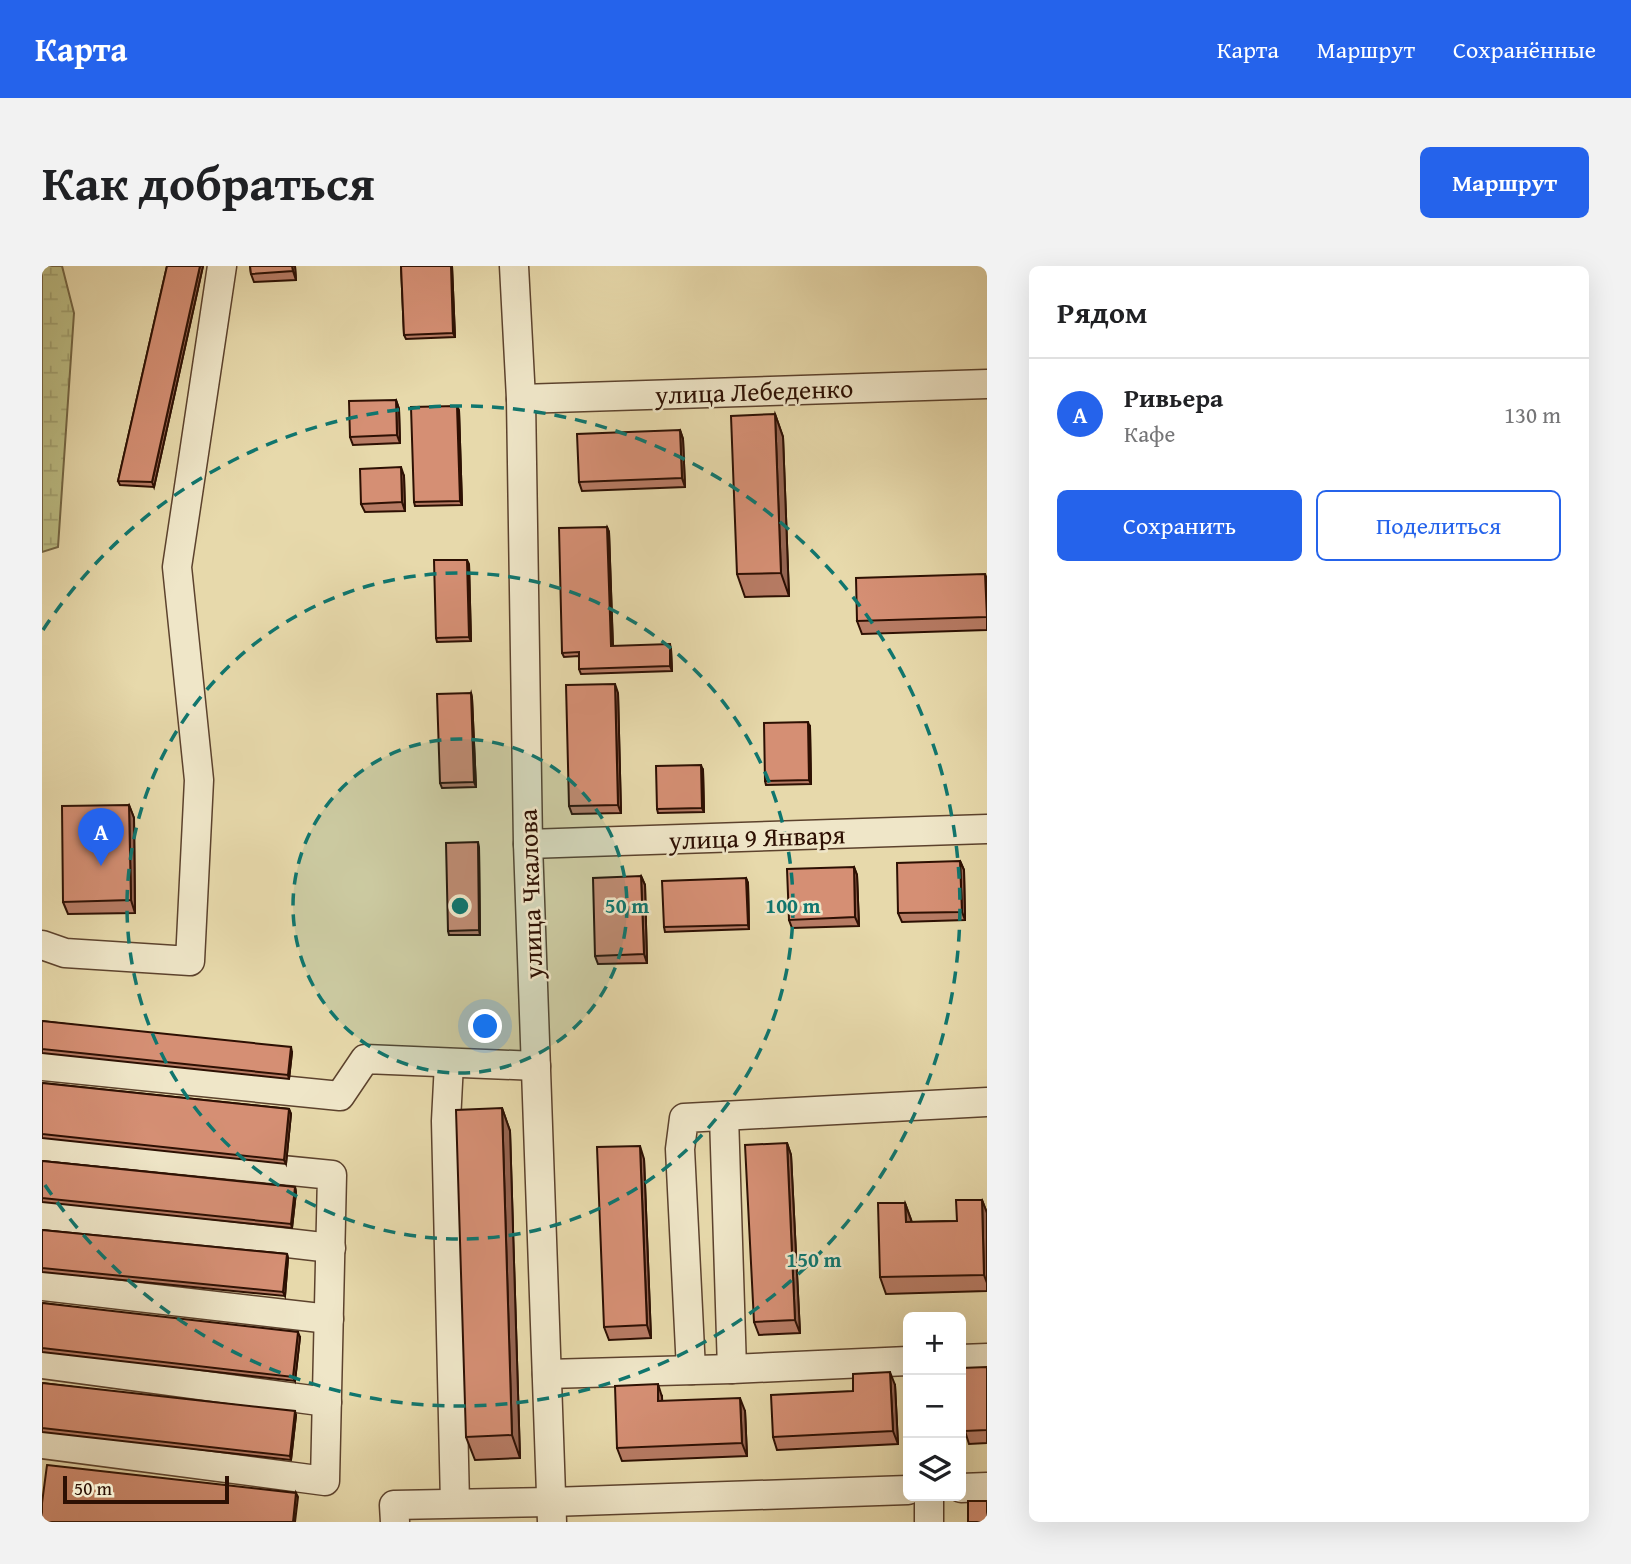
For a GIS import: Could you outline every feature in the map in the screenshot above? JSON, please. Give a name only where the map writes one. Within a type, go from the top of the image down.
[{"type":"street","points":[[42,945],[65,953],[190,961],[199,780],[177,567],[222,266]]},
{"type":"street","name":"улица Чкалова","points":[[514,266],[521,399],[528,844],[552,1512]]},
{"type":"street","name":"улица Лебеденко","points":[[521,399],[987,384]]},
{"type":"street","name":"улица 9 Января","points":[[528,844],[987,829]]},
{"type":"street","points":[[42,1066],[340,1096],[365,1059],[536,1066]]},
{"type":"street","points":[[449,1063],[446,1121],[455,1503]]},
{"type":"street","points":[[691,1370],[680,1149],[684,1118],[987,1102]]},
{"type":"street","points":[[724,1116],[732,1369]]},
{"type":"street","points":[[42,1146],[332,1175],[325,1481],[42,1444]]},
{"type":"street","points":[[42,1215],[331,1248]]},
{"type":"street","points":[[42,1286],[329,1319]]},
{"type":"street","points":[[966,1359],[987,1358]]},
{"type":"street","points":[[547,1374],[903,1361]]},
{"type":"street","points":[[42,1364],[327,1402]]},
{"type":"street","points":[[966,1488],[987,1487]]},
{"type":"street","points":[[395,1522],[394,1504],[455,1503],[552,1512],[903,1490]]},
{"type":"street","points":[[929,1501],[929,1522]]},
{"type":"green space","points":[[42,266],[62,266],[74,313],[58,547],[42,552]]},
{"type":"building","points":[[167,266],[200,266],[152,482],[118,481]]},
{"type":"building","points":[[250,266],[292,266],[293,271],[251,274]]},
{"type":"building","points":[[401,266],[451,266],[453,333],[404,335]]},
{"type":"building","points":[[396,400],[397,435],[350,437],[349,401]]},
{"type":"building","points":[[457,406],[460,501],[414,502],[411,407]]},
{"type":"building","points":[[775,414],[781,573],[737,574],[731,416]]},
{"type":"building","points":[[680,430],[682,478],[579,482],[577,434]]},
{"type":"building","points":[[401,467],[402,502],[361,504],[360,469]]},
{"type":"building","points":[[607,527],[611,646],[670,644],[670,666],[579,669],[579,652],[562,653],[559,528]]},
{"type":"building","points":[[434,560],[467,560],[469,637],[436,638]]},
{"type":"building","points":[[985,574],[987,617],[857,621],[856,578]]},
{"type":"building","points":[[615,684],[618,805],[569,806],[566,685]]},
{"type":"building","points":[[471,693],[474,782],[440,783],[437,694]]},
{"type":"building","points":[[808,722],[809,780],[765,781],[764,723]]},
{"type":"building","points":[[701,765],[702,808],[657,809],[656,766]]},
{"type":"building","points":[[129,805],[131,900],[63,902],[62,806]]},
{"type":"building","points":[[478,842],[479,930],[448,931],[446,843]]},
{"type":"building","points":[[960,861],[962,912],[898,913],[897,863]]},
{"type":"building","points":[[854,867],[855,917],[789,920],[787,869]]},
{"type":"building","points":[[641,876],[644,954],[595,956],[593,878]]},
{"type":"building","points":[[746,878],[748,925],[664,927],[662,881]]},
{"type":"building","points":[[42,1021],[291,1047],[288,1075],[42,1049]]},
{"type":"building","points":[[42,1083],[289,1109],[284,1160],[42,1134]]},
{"type":"building","points":[[502,1108],[512,1435],[466,1437],[456,1110]]},
{"type":"building","points":[[787,1143],[795,1320],[754,1322],[745,1145]]},
{"type":"building","points":[[640,1146],[647,1325],[604,1327],[597,1147]]},
{"type":"building","points":[[42,1161],[295,1187],[291,1224],[42,1198]]},
{"type":"building","points":[[956,1200],[982,1200],[984,1275],[880,1277],[878,1203],[905,1203],[906,1222],[957,1221]]},
{"type":"building","points":[[42,1230],[287,1254],[283,1292],[42,1268]]},
{"type":"building","points":[[42,1303],[298,1332],[293,1377],[42,1348]]},
{"type":"building","points":[[987,1367],[987,1430],[966,1431],[966,1368]]},
{"type":"building","points":[[890,1372],[893,1431],[773,1437],[771,1395],[853,1391],[853,1374]]},
{"type":"building","points":[[42,1383],[295,1411],[290,1456],[42,1428]]},
{"type":"building","points":[[658,1384],[658,1401],[740,1398],[742,1443],[617,1448],[615,1386]]},
{"type":"building","points":[[47,1465],[296,1493],[293,1522],[42,1522]]},
{"type":"building","points":[[968,1501],[987,1501],[987,1522],[968,1522]]},
{"type":"place","name":"Ривьера","points":[[101,866]]}]
